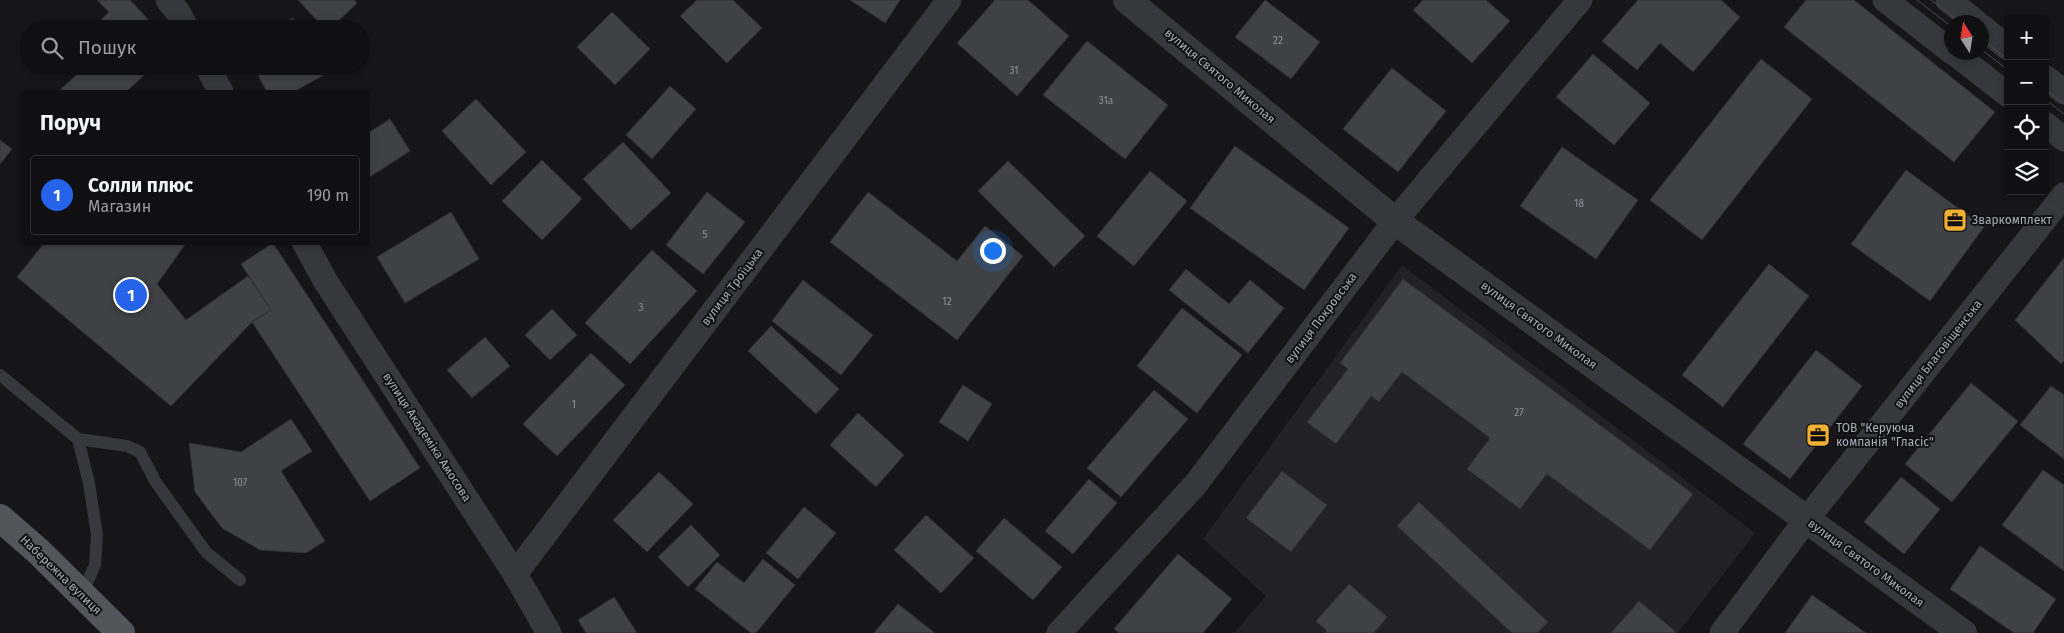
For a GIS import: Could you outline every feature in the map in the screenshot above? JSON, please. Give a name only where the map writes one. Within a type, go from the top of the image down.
[{"type":"main road","name":"Набережна вулиця","points":[[0,518],[121,633]]},
{"type":"street","name":"вулиця Троїцька","points":[[515,574],[949,0]]},
{"type":"street","name":"вулиця Святого Миколая","points":[[1128,0],[1395,221],[1963,633]]},
{"type":"street","name":"вулиця Покровська","points":[[1060,633],[1195,485],[1395,221],[1580,0]]},
{"type":"street","points":[[1885,0],[1944,46]]},
{"type":"street","points":[[1948,0],[1967,15]]},
{"type":"street","points":[[1989,33],[2004,45]]},
{"type":"street","points":[[1962,60],[2004,92]]},
{"type":"street","points":[[212,75],[220,90]]},
{"type":"street","points":[[2049,81],[2064,92]]},
{"type":"street","points":[[2049,127],[2064,139]]},
{"type":"street","name":"вулиця Благовіщенська","points":[[1722,633],[1806,520],[2064,195]]},
{"type":"street","name":"вулиця Академіка Амосова","points":[[306,245],[326,282],[515,574],[549,633]]},
{"type":"lane","points":[[0,376],[78,439],[127,446],[140,452],[155,481],[206,552],[240,580]]},
{"type":"lane","points":[[78,439],[89,483],[98,534],[95,565],[82,594]]},
{"type":"shaded area","points":[[1402,265],[1755,533],[1678,633],[1234,633],[1266,596],[1203,539]]},
{"type":"building","points":[[97,0],[130,0],[149,20],[101,20],[109,12]]},
{"type":"building","points":[[298,0],[354,0],[357,3],[339,20],[317,20]]},
{"type":"building","points":[[697,0],[733,0],[762,28],[727,63],[680,16]]},
{"type":"building","points":[[850,0],[900,0],[885,23]]},
{"type":"building","points":[[995,0],[1028,0],[1069,36],[1017,96],[957,43]]},
{"type":"building","points":[[1265,0],[1320,42],[1291,79],[1235,37]]},
{"type":"building","points":[[1423,0],[1486,0],[1510,21],[1472,63],[1413,10]]},
{"type":"building","points":[[1638,0],[1721,0],[1740,17],[1693,72],[1660,43],[1637,70],[1602,41]]},
{"type":"building","points":[[1806,0],[1854,0],[1995,112],[1954,162],[1784,27]]},
{"type":"building","points":[[612,12],[650,49],[615,85],[577,47]]},
{"type":"building","points":[[1087,41],[1168,105],[1125,159],[1043,95]]},
{"type":"building","points":[[1593,54],[1650,103],[1614,145],[1556,97]]},
{"type":"building","points":[[1761,59],[1812,99],[1702,240],[1650,200]]},
{"type":"building","points":[[1392,68],[1446,111],[1398,172],[1343,129]]},
{"type":"building","points":[[76,75],[144,75],[128,90],[60,90]]},
{"type":"building","points":[[258,75],[324,75],[297,90],[266,90]]},
{"type":"building","points":[[670,86],[696,109],[652,159],[626,135]]},
{"type":"building","points":[[476,99],[526,152],[491,185],[442,131]]},
{"type":"building","points":[[390,119],[410,151],[370,177],[370,132]]},
{"type":"building","points":[[0,140],[12,149],[0,164]]},
{"type":"building","points":[[623,142],[671,193],[631,230],[583,179]]},
{"type":"building","points":[[1235,146],[1349,228],[1304,290],[1190,208]]},
{"type":"building","points":[[1562,147],[1638,200],[1596,259],[1520,206]]},
{"type":"building","points":[[542,160],[582,199],[542,240],[502,201]]},
{"type":"building","points":[[1008,161],[1085,236],[1054,267],[978,191]]},
{"type":"building","points":[[1906,170],[1984,227],[1930,301],[1851,244]]},
{"type":"building","points":[[1150,171],[1187,201],[1134,266],[1097,236]]},
{"type":"building","points":[[707,192],[745,222],[703,274],[666,245]]},
{"type":"building","points":[[868,192],[957,261],[985,226],[1023,256],[957,340],[830,242]]},
{"type":"building","points":[[451,212],[479,259],[405,303],[377,257]]},
{"type":"building","points":[[43,245],[185,245],[157,284],[186,320],[248,276],[271,310],[252,322],[171,406],[17,277]]},
{"type":"building","points":[[270,245],[274,245],[420,468],[370,501],[252,322],[271,310],[241,264]]},
{"type":"building","points":[[652,250],[697,291],[630,364],[585,323]]},
{"type":"building","points":[[2064,258],[2064,361],[2061,364],[2015,320]]},
{"type":"building","points":[[1769,264],[1809,296],[1723,407],[1682,375]]},
{"type":"building","points":[[1186,269],[1229,304],[1250,280],[1284,308],[1248,353],[1169,290]]},
{"type":"building","points":[[1403,279],[1693,494],[1650,550],[1547,474],[1520,509],[1467,469],[1490,438],[1402,372],[1379,402],[1371,396],[1336,444],[1307,422],[1348,369],[1340,363]]},
{"type":"building","points":[[803,280],[873,335],[841,375],[772,321]]},
{"type":"building","points":[[1182,308],[1242,355],[1197,413],[1137,366]]},
{"type":"building","points":[[552,309],[577,335],[550,360],[525,335]]},
{"type":"building","points":[[771,326],[839,389],[816,414],[748,351]]},
{"type":"building","points":[[485,337],[510,366],[472,398],[447,370]]},
{"type":"building","points":[[1816,350],[1862,386],[1790,479],[1743,444]]},
{"type":"building","points":[[591,353],[625,385],[557,456],[523,424]]},
{"type":"building","points":[[1971,383],[2018,421],[1952,502],[1905,464]]},
{"type":"building","points":[[963,385],[992,404],[968,441],[939,422]]},
{"type":"building","points":[[2051,386],[2064,395],[2064,459],[2020,425]]},
{"type":"building","points":[[1154,390],[1188,419],[1121,497],[1087,468]]},
{"type":"building","points":[[858,413],[904,455],[876,487],[830,445]]},
{"type":"building","points":[[291,419],[312,451],[281,471],[325,541],[306,553],[260,550],[222,528],[195,492],[189,443],[241,452]]},
{"type":"building","points":[[2043,470],[2064,485],[2064,571],[2002,525]]},
{"type":"building","points":[[1282,471],[1327,505],[1291,552],[1246,518]]},
{"type":"building","points":[[659,472],[693,504],[647,552],[613,520]]},
{"type":"building","points":[[1901,477],[1940,509],[1904,554],[1864,522]]},
{"type":"building","points":[[1089,479],[1117,503],[1073,554],[1045,531]]},
{"type":"building","points":[[1419,502],[1548,622],[1537,633],[1512,633],[1397,526]]},
{"type":"building","points":[[804,507],[836,533],[798,579],[766,553]]},
{"type":"building","points":[[926,515],[974,558],[941,593],[894,550]]},
{"type":"building","points":[[1004,518],[1062,567],[1033,600],[976,551]]},
{"type":"building","points":[[691,525],[720,555],[688,587],[658,557]]},
{"type":"building","points":[[1980,546],[2056,599],[2033,633],[2014,633],[1950,589]]},
{"type":"building","points":[[1178,554],[1232,599],[1203,633],[1119,633],[1114,629]]},
{"type":"building","points":[[763,559],[795,585],[756,633],[751,633],[695,589],[717,562],[744,583]]},
{"type":"building","points":[[1349,584],[1387,617],[1374,633],[1325,633],[1327,631],[1316,621]]},
{"type":"building","points":[[1812,595],[1866,633],[1785,633]]},
{"type":"building","points":[[614,597],[637,633],[586,633],[578,620]]},
{"type":"building","points":[[1639,601],[1676,632],[1676,633],[1611,633]]},
{"type":"building","points":[[898,604],[935,633],[874,633]]},
{"type":"tram line","points":[[1917,0],[1944,21]]},
{"type":"tram line","points":[[1931,0],[1951,15]]},
{"type":"tram line","points":[[1989,45],[2004,57]]},
{"type":"tram line","points":[[1989,55],[2004,67]]},
{"type":"tram line","points":[[2049,92],[2064,104]]},
{"type":"tram line","points":[[2049,102],[2064,114]]},
{"type":"place","name":"Зваркомплект","points":[[1955,220]]},
{"type":"place","name":"Солли плюс","points":[[131,295]]},
{"type":"place","name":"ТОВ \"Керуюча компанія \"Гласіс\"","points":[[1818,435]]}]
